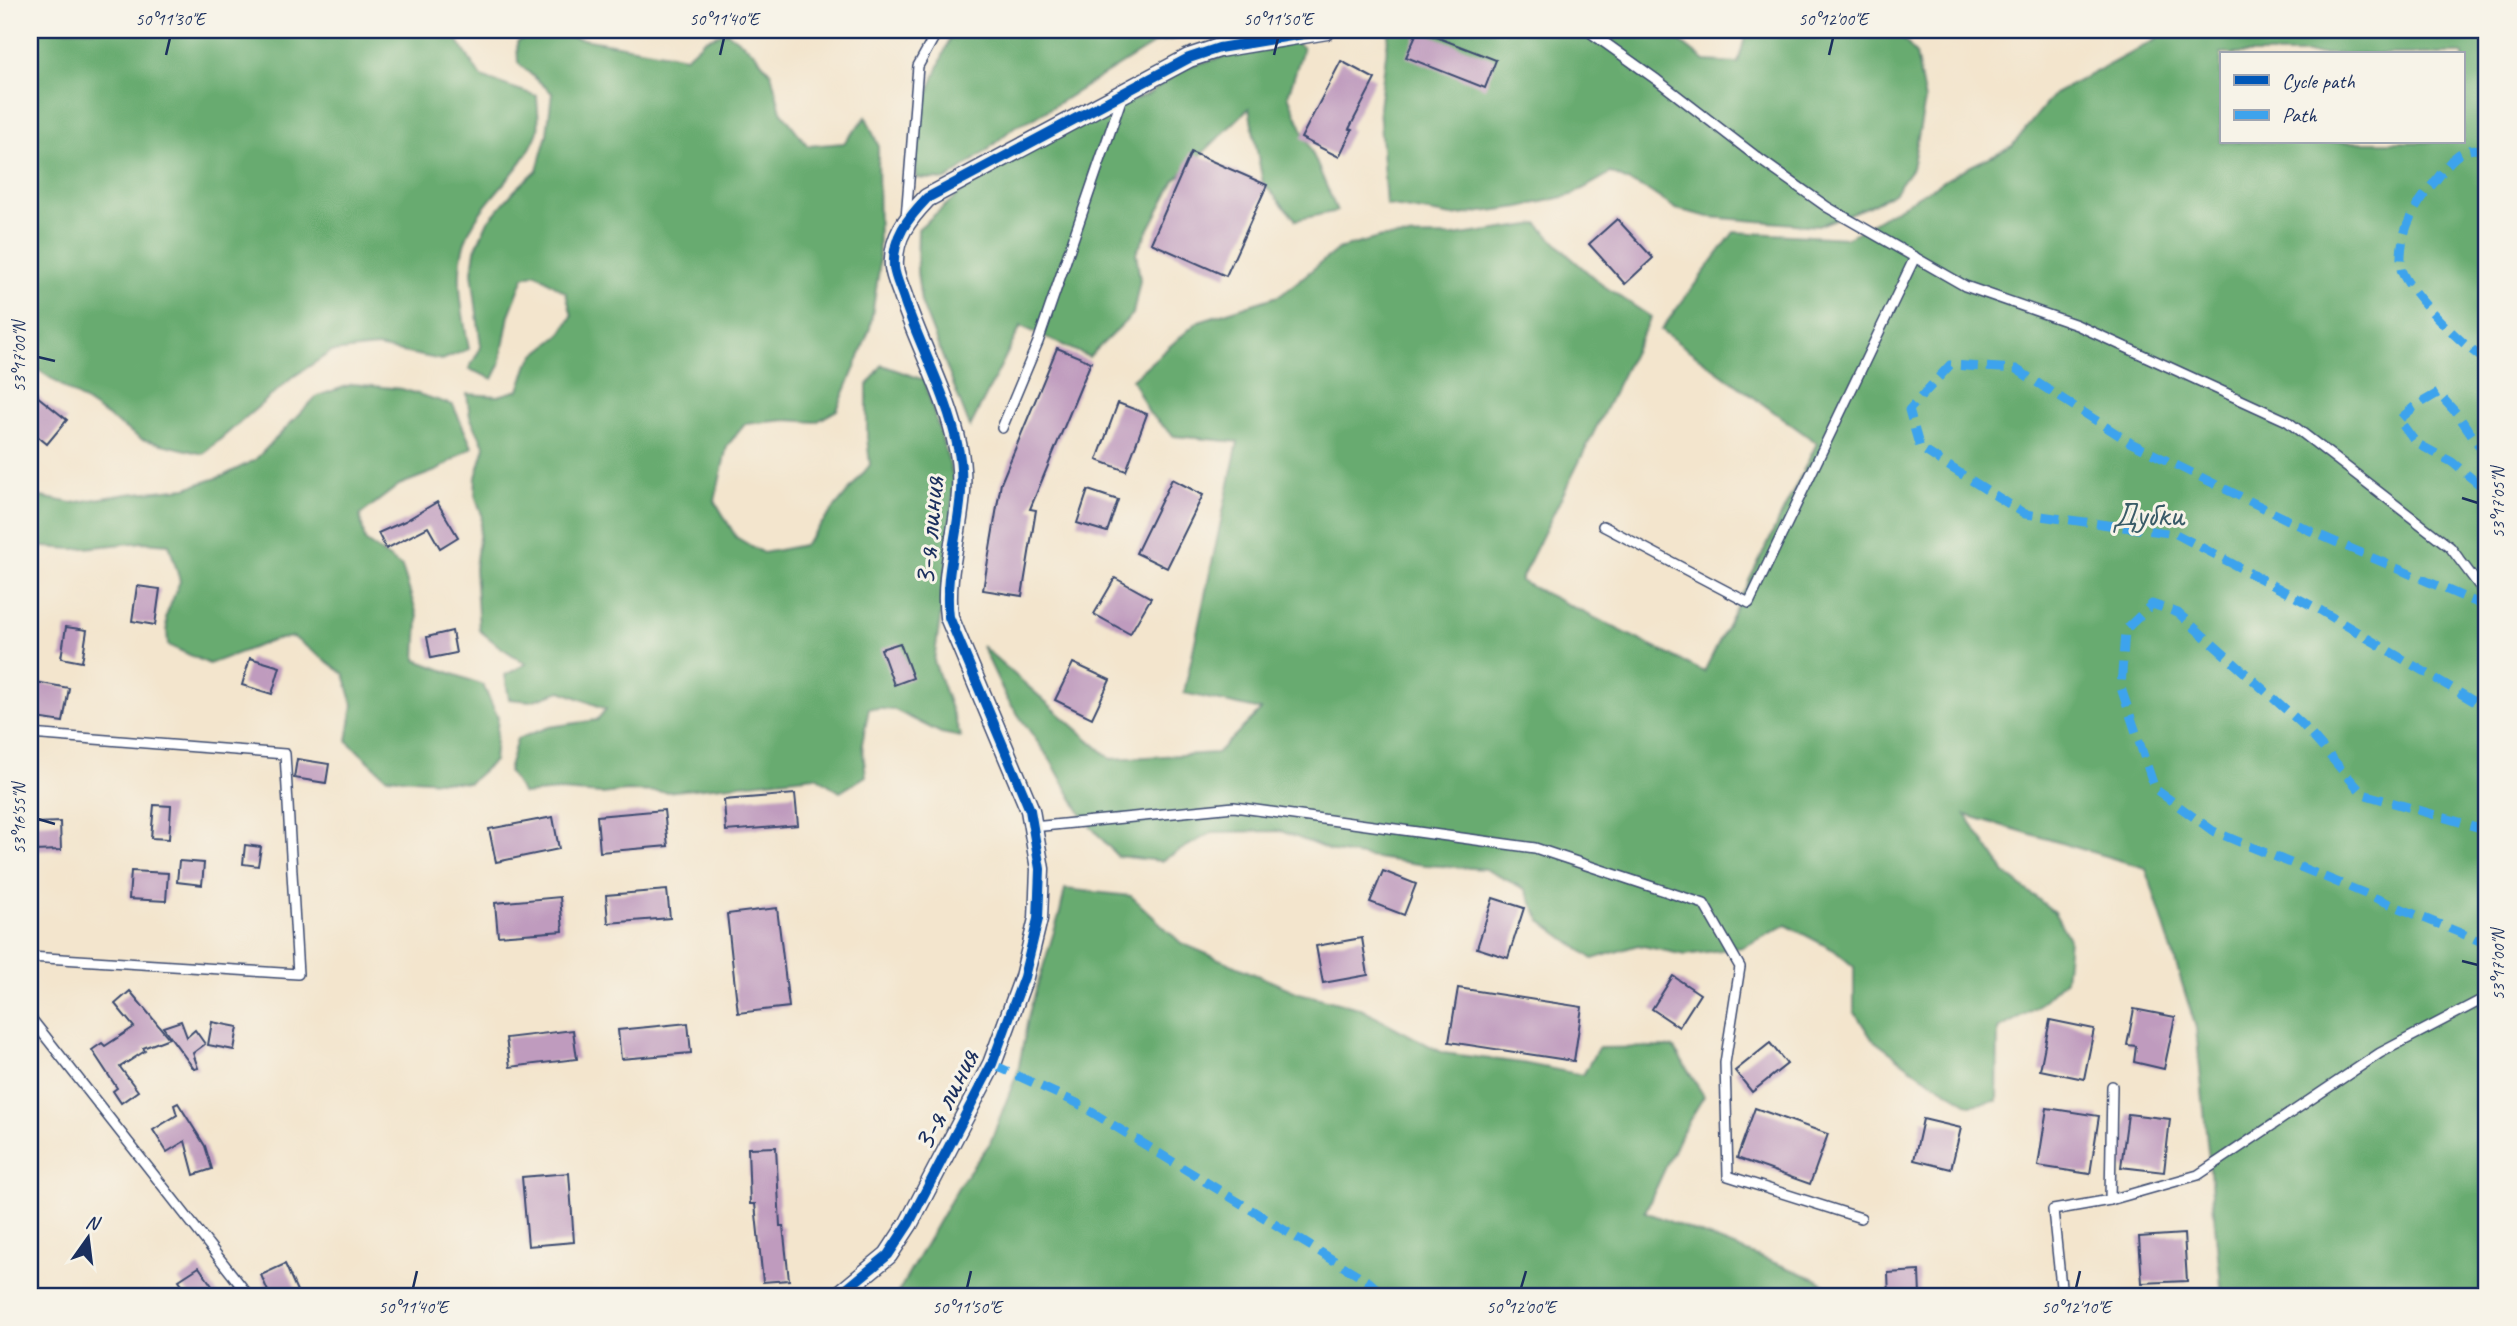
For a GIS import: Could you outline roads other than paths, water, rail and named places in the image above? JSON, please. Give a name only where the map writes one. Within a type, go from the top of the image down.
[{"type":"street","name":"3-я линия","points":[[838,1296],[888,1255],[909,1223],[992,1064],[1017,999],[1038,919],[1040,869],[1030,810],[949,617],[946,594],[959,523],[959,449],[940,387],[914,328],[894,268],[895,243],[906,220],[927,198],[1189,58],[1219,48],[1327,30]]},
{"type":"lane","points":[[906,220],[918,66],[938,30]]},
{"type":"lane","points":[[1587,30],[1816,199],[1965,286],[2077,326],[2287,421],[2450,547],[2487,596]]},
{"type":"lane","points":[[1002,428],[1038,342],[1123,93]]},
{"type":"lane","points":[[1603,526],[1749,603],[1914,257]]},
{"type":"lane","points":[[30,734],[285,754],[298,974],[30,957]]},
{"type":"lane","points":[[1033,827],[1234,807],[1535,848],[1704,904],[1740,967],[1725,1063],[1728,1176],[1861,1218]]},
{"type":"lane","points":[[2062,1296],[2053,1210],[2110,1200],[2198,1175],[2380,1053],[2487,997]]},
{"type":"lane","points":[[30,1017],[249,1296]]},
{"type":"lane","points":[[2110,1200],[2112,1086]]},
{"type":"park label","name":"Дубки","points":[[2148,514]]}]
